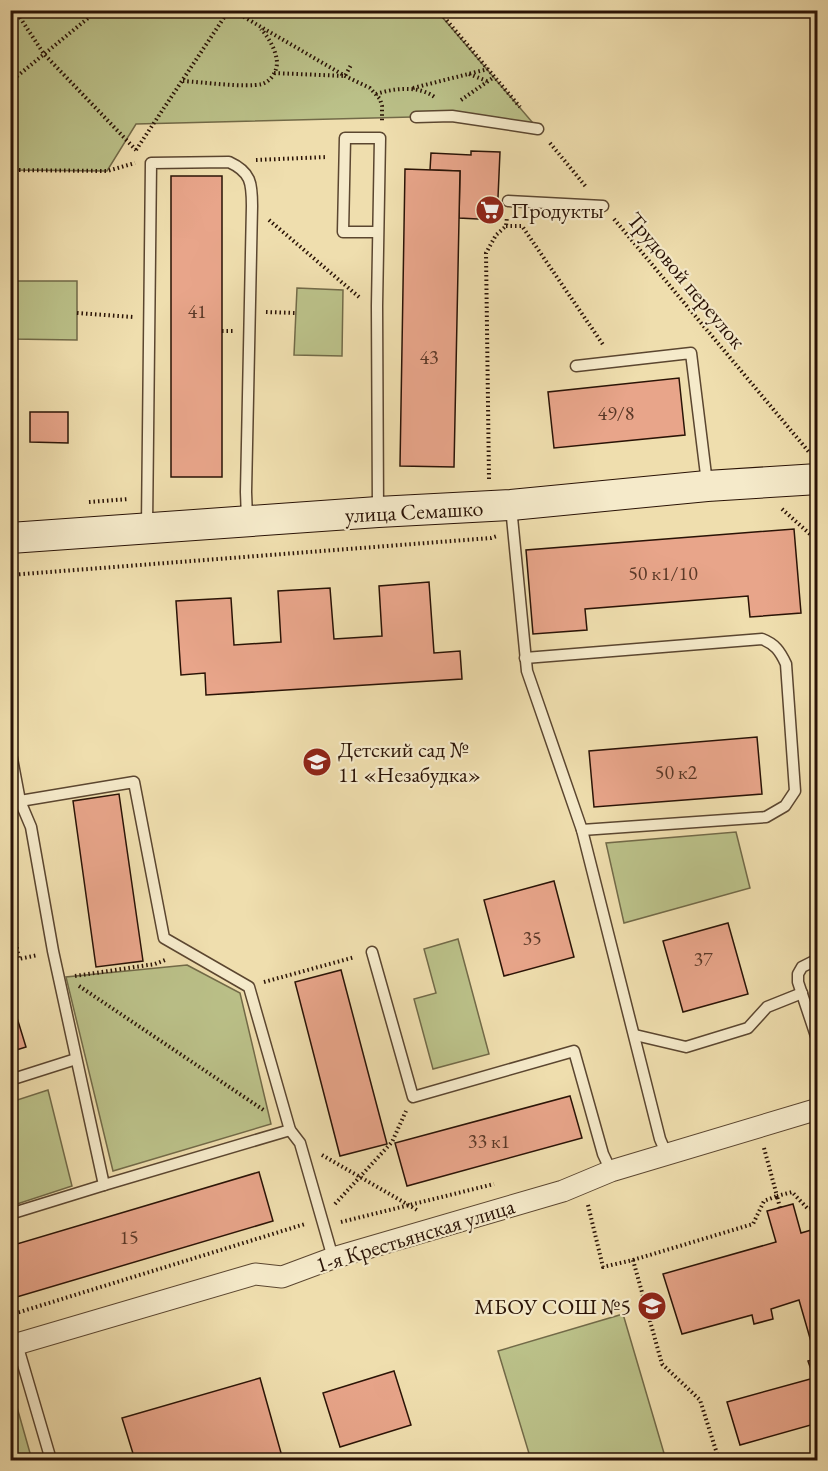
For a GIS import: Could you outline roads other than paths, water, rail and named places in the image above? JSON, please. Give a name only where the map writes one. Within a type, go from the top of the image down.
[{"type":"main road","name":"улица Семашко","points":[[10,538],[378,512],[512,518],[815,468]]},
{"type":"street","name":"1-я Крестьянская улица","points":[[14,1345],[255,1274],[282,1277],[333,1258],[563,1191],[611,1171],[818,1109]]},
{"type":"lane","points":[[416,117],[445,113],[538,129]]},
{"type":"lane","points":[[378,232],[343,232],[345,138],[380,138],[377,313],[378,512]]},
{"type":"lane","points":[[147,529],[151,163],[229,162],[239,167],[250,181],[252,206],[246,492],[248,522]]},
{"type":"lane","points":[[508,201],[603,206]]},
{"type":"lane","points":[[576,366],[691,354],[707,486]]},
{"type":"lane","points":[[512,518],[527,671],[582,830],[660,1139],[667,1155]]},
{"type":"lane","points":[[525,658],[762,639],[773,643],[786,664],[795,790],[785,806],[766,817],[582,830]]},
{"type":"lane","points":[[10,748],[20,801],[31,827],[53,951],[104,1185]]},
{"type":"lane","points":[[20,801],[134,782],[164,938],[249,987],[290,1130],[300,1143],[333,1258]]},
{"type":"lane","points":[[372,952],[413,1097],[574,1051],[603,1154],[611,1171]]},
{"type":"lane","points":[[818,959],[802,967],[798,974],[798,982],[818,1042]]},
{"type":"lane","points":[[635,1035],[686,1047],[748,1028],[767,1007],[802,993]]},
{"type":"lane","points":[[10,1080],[76,1059]]},
{"type":"lane","points":[[10,1214],[290,1130]]},
{"type":"lane","points":[[14,1345],[51,1461]]},
{"type":"place","name":"Продукты","points":[[490,210]]},
{"type":"place","name":"Детский сад № 11 «Незабудка»","points":[[317,762]]},
{"type":"place","name":"МБОУ СОШ №5","points":[[652,1306]]}]
